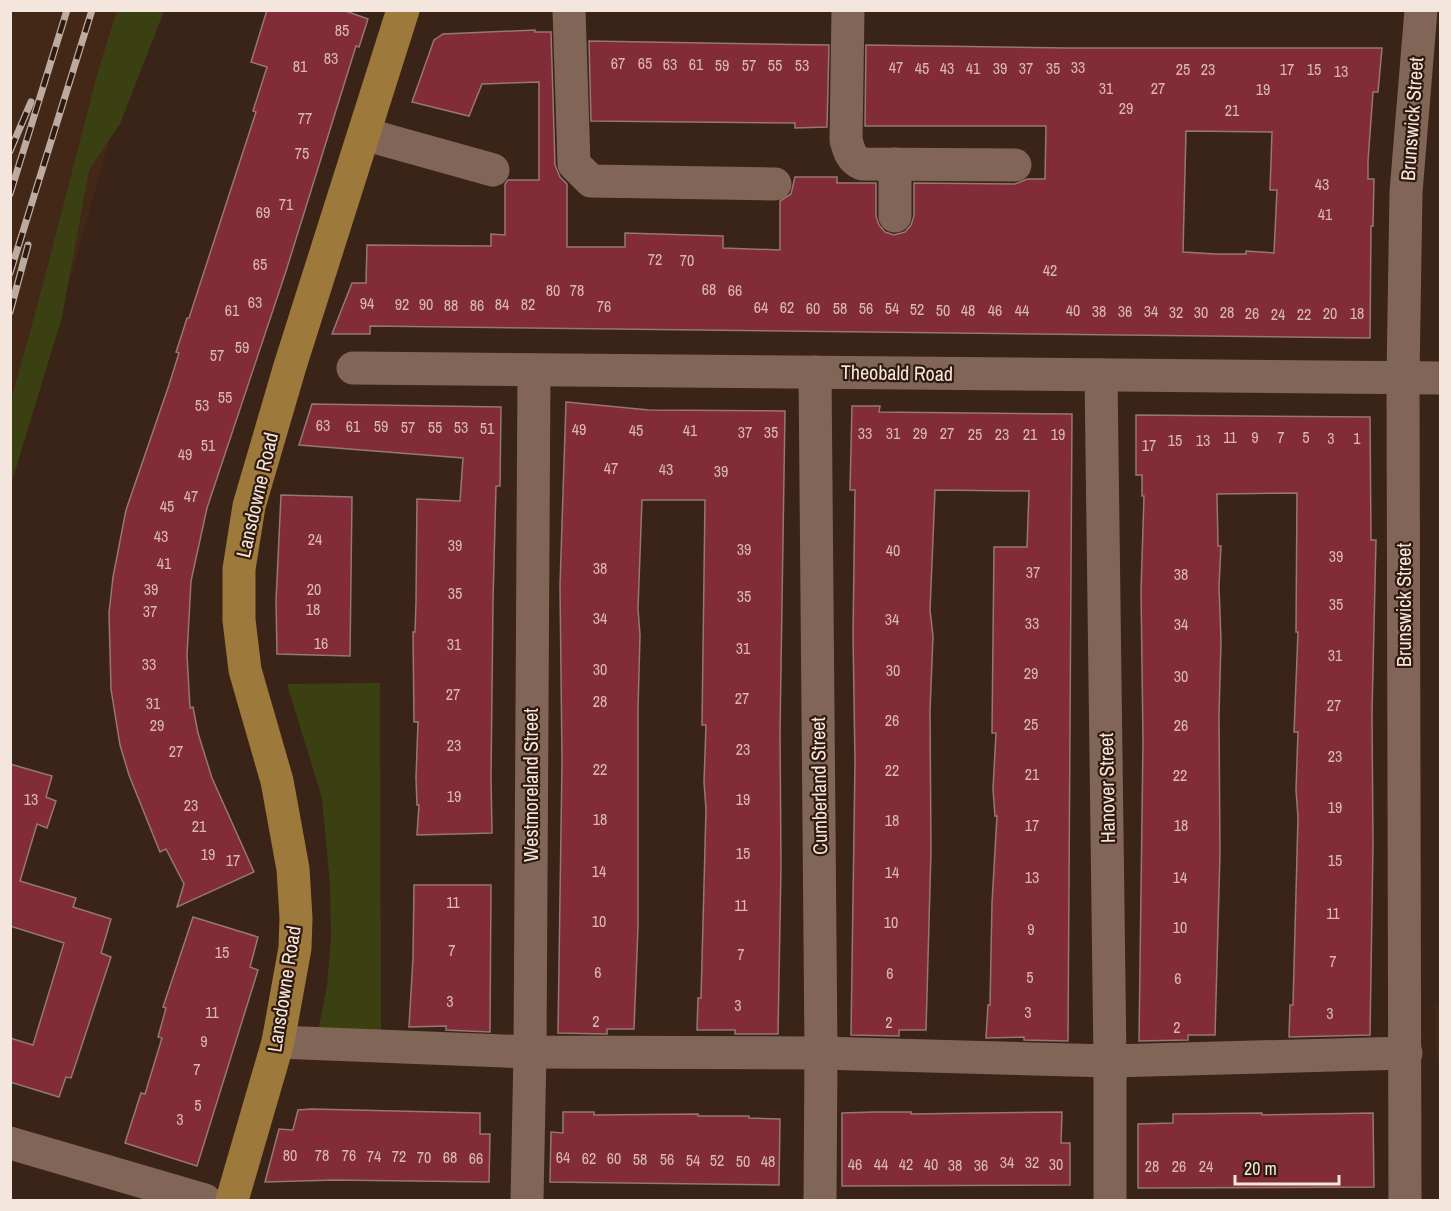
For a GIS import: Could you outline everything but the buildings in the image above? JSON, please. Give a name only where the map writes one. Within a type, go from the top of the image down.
[{"type":"main road","name":"Lansdowne Road","points":[[232,1200],[278,1042],[295,948],[296,918],[293,869],[277,781],[245,670],[239,620],[239,570],[249,506],[290,366],[403,10]]},
{"type":"street","points":[[569,10],[573,164],[591,181],[775,184]]},
{"type":"street","points":[[848,10],[846,140],[854,160],[862,164],[1016,165]]},
{"type":"street","name":"Brunswick Street","points":[[1405,1200],[1403,377],[1406,192],[1421,10]]},
{"type":"street","points":[[364,134],[493,170]]},
{"type":"street","points":[[895,164],[895,216]]},
{"type":"street","name":"Theobald Road","points":[[353,368],[1440,378]]},
{"type":"street","name":"Westmoreland Street","points":[[527,1200],[534,370]]},
{"type":"street","name":"Cumberland Street","points":[[815,372],[821,1053],[820,1200]]},
{"type":"street","name":"Hanover Street","points":[[1101,375],[1110,1200]]},
{"type":"street","points":[[278,1042],[530,1052],[821,1053],[1110,1061],[1406,1053]]},
{"type":"street","points":[[10,1143],[205,1200]]},
{"type":"shaded area","points":[[11,11],[146,11],[11,486]]},
{"type":"shaded area","points":[[1435,1004],[1440,1004],[1440,1067],[1437,1067]]},
{"type":"green space","points":[[117,11],[164,11],[120,124],[89,170],[62,317],[11,484],[11,400],[99,68]]},
{"type":"green space","points":[[380,683],[381,1033],[318,1031],[327,986],[331,937],[330,884],[322,798],[287,684]]},
{"type":"railway","points":[[10,194],[67,10]]},
{"type":"railway","points":[[10,273],[92,10]]},
{"type":"railway","points":[[10,151],[31,102]]},
{"type":"railway","points":[[10,312],[28,245]]}]
